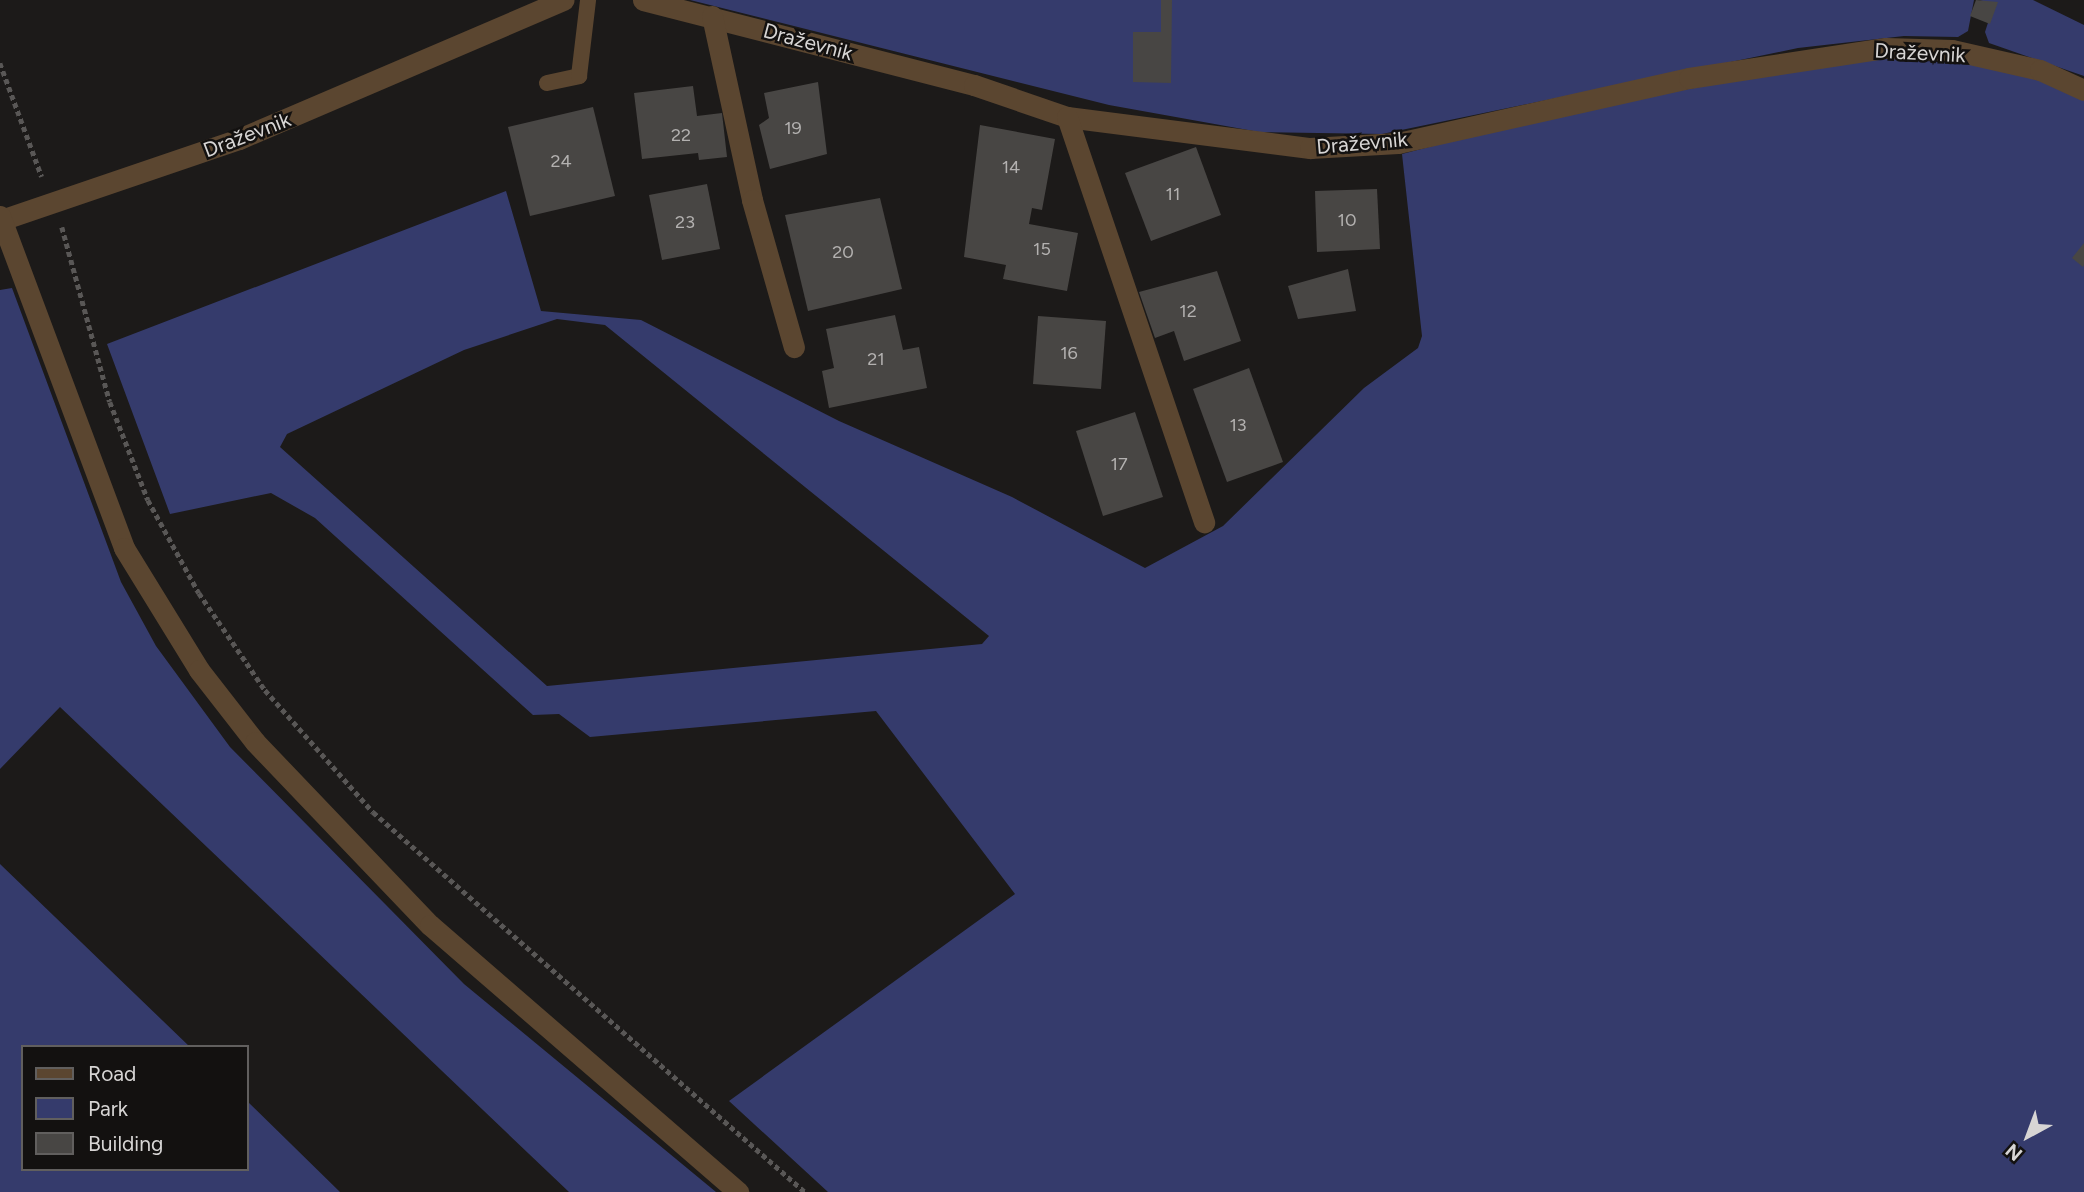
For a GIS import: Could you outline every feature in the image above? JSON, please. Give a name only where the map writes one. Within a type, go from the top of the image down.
[{"type":"street","name":"Draževnik","points":[[1,218],[56,203],[354,94],[564,0]]},
{"type":"street","name":"Draževnik","points":[[643,0],[712,16],[1067,117],[1310,148],[1398,144],[1689,78],[1886,48],[1952,50],[2040,70],[2084,90]]},
{"type":"street","points":[[712,16],[752,200],[794,348]]},
{"type":"street","points":[[1067,117],[1204,522]]},
{"type":"street","points":[[1,218],[124,548],[207,680],[255,742],[430,925],[738,1192]]},
{"type":"lane","points":[[547,83],[579,76],[588,0]]},
{"type":"path","points":[[0,63],[56,203],[110,402],[148,500],[199,593],[265,690],[413,850],[805,1192]]},
{"type":"green space","points":[[690,0],[1974,0],[1968,31],[1958,37],[1904,36],[1798,48],[1382,134],[1259,132],[1109,105]]},
{"type":"green space","points":[[1979,0],[2033,0],[2084,25],[2084,76],[1989,43],[1985,32],[1994,4]]},
{"type":"green space","points":[[1868,56],[2007,68],[2084,98],[2084,1192],[828,1192],[729,1101],[1015,894],[876,711],[590,737],[559,714],[533,715],[315,518],[271,493],[170,514],[107,344],[506,191],[541,311],[641,320],[839,421],[1012,497],[1145,568],[1223,526],[1364,388],[1418,348],[1422,336],[1402,154],[1563,112]],"holes":[[[557,319],[605,325],[989,636],[982,644],[547,686],[280,447],[287,434],[464,350]]]},
{"type":"green space","points":[[12,288],[121,582],[156,646],[230,747],[464,984],[716,1192],[569,1192],[60,707],[0,769],[0,290]]},
{"type":"green space","points":[[0,864],[188,1045],[21,1045],[21,1171],[248,1171],[248,1102],[340,1192],[0,1192]]},
{"type":"building","points":[[1161,0],[1172,0],[1171,83],[1133,82],[1133,32],[1161,32]]},
{"type":"building","points":[[1976,0],[1998,2],[1990,24],[1970,16]]},
{"type":"building","points":[[818,82],[827,154],[770,169],[759,125],[769,118],[764,93]]},
{"type":"building","points":[[693,86],[697,116],[722,113],[727,157],[699,160],[698,153],[642,159],[634,93]]},
{"type":"building","points":[[593,107],[615,196],[530,216],[508,127]]},
{"type":"building","points":[[980,125],[1055,139],[1042,210],[1032,208],[1029,224],[1078,233],[1067,291],[1003,279],[1006,265],[964,257]]},
{"type":"building","points":[[1196,147],[1221,215],[1151,241],[1125,173]]},
{"type":"building","points":[[707,184],[720,249],[662,260],[649,195]]},
{"type":"building","points":[[1377,189],[1380,249],[1317,252],[1315,191]]},
{"type":"building","points":[[880,198],[902,289],[808,311],[785,215]]},
{"type":"building","points":[[2084,243],[2084,265],[2083,267],[2072,258]]},
{"type":"building","points":[[1348,269],[1356,311],[1298,319],[1288,286]]},
{"type":"building","points":[[1217,271],[1241,341],[1184,361],[1174,331],[1155,338],[1139,292]]},
{"type":"building","points":[[895,315],[903,350],[919,347],[927,388],[829,408],[822,371],[834,368],[826,329]]},
{"type":"building","points":[[1038,316],[1106,321],[1101,389],[1033,384]]},
{"type":"building","points":[[1249,368],[1283,462],[1227,482],[1193,389]]},
{"type":"building","points":[[1135,412],[1163,497],[1103,516],[1076,431]]}]
